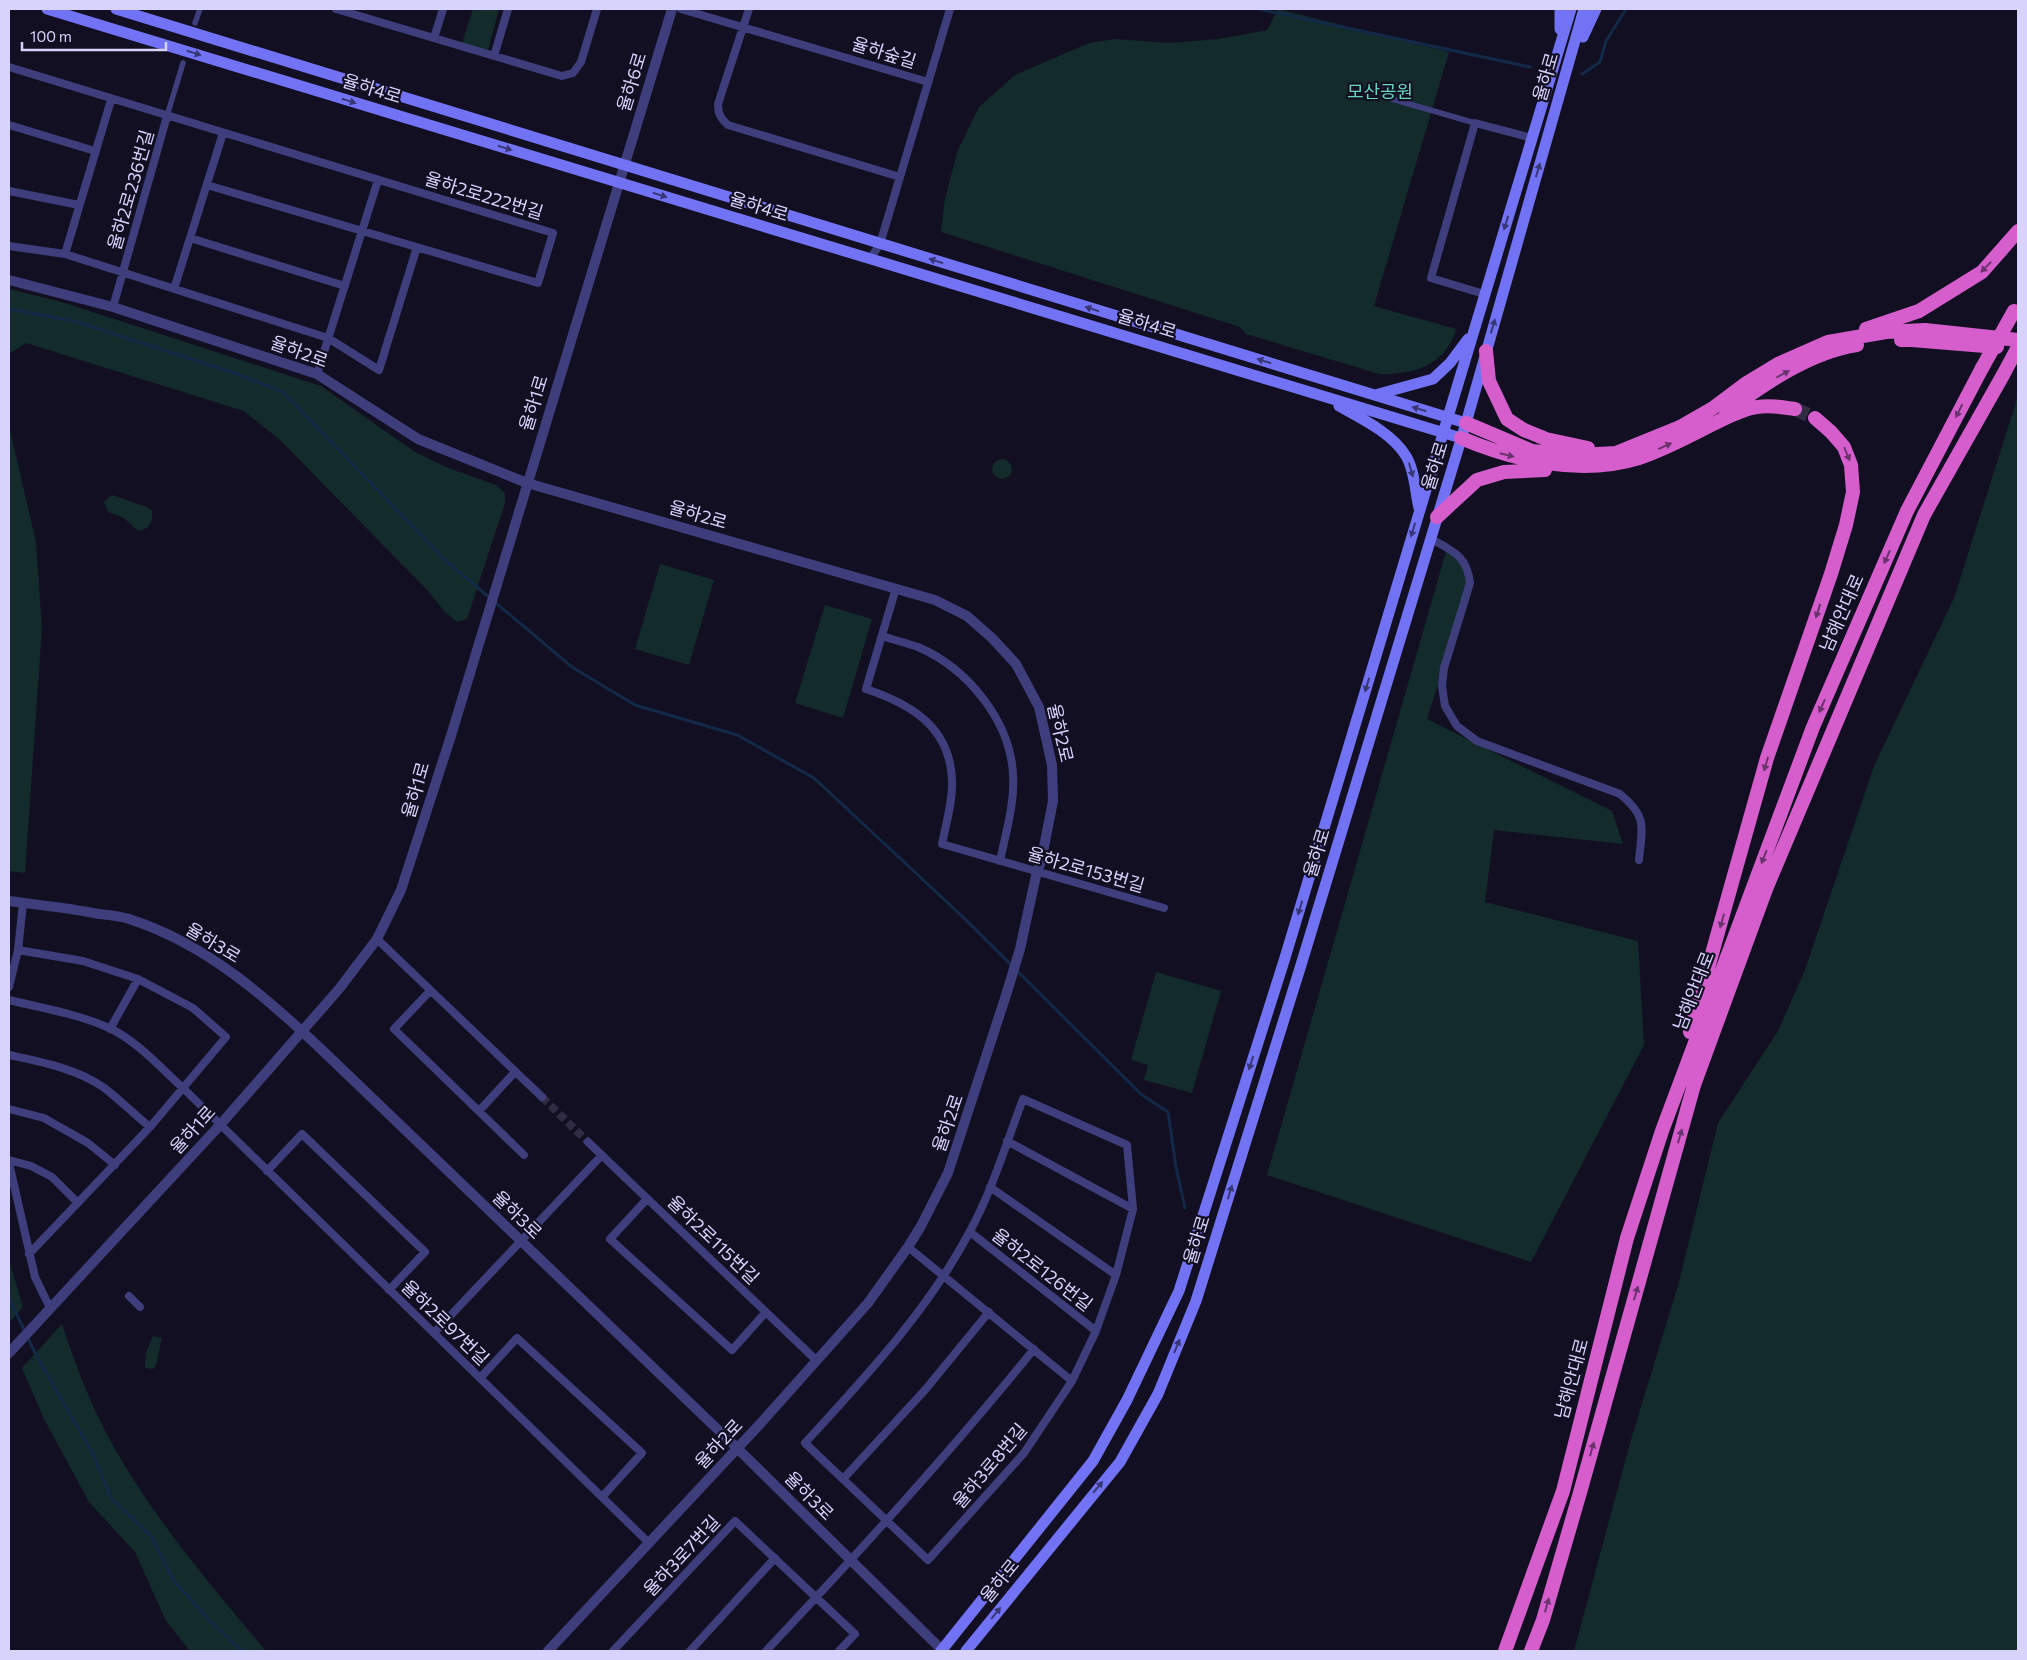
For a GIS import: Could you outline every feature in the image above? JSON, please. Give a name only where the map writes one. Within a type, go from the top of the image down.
[{"type":"highway","points":[[1466,424],[1532,450],[1579,455],[1616,453],[1680,426],[1713,408],[1745,384],[1778,364],[1828,342],[1919,311],[1982,272],[2018,231]]},
{"type":"highway","name":"남해안대로","points":[[1505,1651],[1563,1491],[1627,1238],[1662,1131],[1813,727],[1907,511],[2016,307]]},
{"type":"highway","points":[[1828,342],[1886,332],[1925,330],[2018,340]]},
{"type":"highway","points":[[1699,431],[1765,384],[1809,360],[1850,346],[1912,340],[2018,348]]},
{"type":"highway","name":"남해안대로","points":[[1531,1651],[1543,1620],[1581,1489],[1694,1085],[1766,890],[1924,515],[2018,348]]},
{"type":"highway","points":[[1486,351],[1489,381],[1507,419],[1524,430],[1546,439],[1616,453]]},
{"type":"highway","points":[[1437,518],[1477,480],[1504,472],[1538,469],[1575,472],[1606,466],[1639,458],[1736,413],[1756,407],[1774,405],[1795,409]]},
{"type":"highway","points":[[1662,1131],[1767,758],[1846,525],[1853,492],[1851,465],[1844,447],[1815,418]]},
{"type":"highway","points":[[1461,438],[1491,451],[1528,460],[1551,464],[1606,466]]},
{"type":"main road","name":"율하4로","points":[[47,9],[1461,438]]},
{"type":"main road","name":"율하4로","points":[[116,9],[1466,424]]},
{"type":"main road","points":[[1556,58],[1560,37],[1560,9]]},
{"type":"main road","name":"율하로","points":[[942,1651],[1093,1460],[1127,1400],[1179,1291],[1284,960],[1571,9]]},
{"type":"main road","name":"율하로","points":[[966,1651],[1120,1462],[1158,1394],[1196,1301],[1466,424],[1584,9]]},
{"type":"main road","points":[[1558,99],[1570,77],[1584,34],[1596,9]]},
{"type":"main road","points":[[1374,395],[1433,379],[1450,363],[1472,334]]},
{"type":"main road","points":[[1322,396],[1395,442],[1407,457],[1419,510]]},
{"type":"street","points":[[195,23],[200,9]]},
{"type":"street","points":[[336,9],[555,75],[573,73],[581,62],[597,9]]},
{"type":"street","points":[[434,38],[443,9]]},
{"type":"street","points":[[494,56],[508,9]]},
{"type":"street","name":"율하6로","points":[[624,165],[672,9]]},
{"type":"street","name":"율하숲길","points":[[681,9],[928,82],[880,244],[870,259]]},
{"type":"street","points":[[749,9],[718,104],[718,112],[728,126],[900,177]]},
{"type":"street","points":[[928,82],[950,9]]},
{"type":"street","points":[[167,116],[183,63]]},
{"type":"street","name":"율하2로236번길","points":[[9,67],[167,116],[113,307]]},
{"type":"street","points":[[1392,99],[1532,138]]},
{"type":"street","points":[[65,254],[111,100]]},
{"type":"street","name":"율하2로222번길","points":[[167,116],[553,233],[538,283],[207,185]]},
{"type":"street","points":[[1475,123],[1431,278],[1484,294]]},
{"type":"street","points":[[9,125],[95,151]]},
{"type":"street","points":[[174,289],[223,133]]},
{"type":"street","name":"율하1로","points":[[9,1352],[220,1125],[339,989],[377,940],[401,890],[415,850],[624,165]]},
{"type":"street","points":[[317,374],[378,180]]},
{"type":"street","points":[[9,191],[79,205]]},
{"type":"street","points":[[190,238],[345,286]]},
{"type":"street","name":"율하2로236번길","points":[[9,246],[65,254],[123,272]]},
{"type":"street","points":[[123,272],[328,338],[380,370],[417,247]]},
{"type":"street","name":"율하2로","points":[[9,280],[51,289],[113,307],[317,374],[418,439],[526,483],[935,600],[967,616],[992,638],[1016,664],[1039,707],[1050,756],[1053,801],[1040,862],[1020,949],[948,1173],[921,1226],[868,1303],[737,1448],[548,1651]]},
{"type":"street","points":[[1431,539],[1460,556],[1469,570],[1470,584],[1444,668],[1442,686],[1445,706],[1457,726],[1477,741],[1620,794],[1632,804],[1643,823],[1640,860]]},
{"type":"street","name":"율하2로153번길","points":[[896,588],[866,689],[898,701],[923,717],[943,742],[950,759],[952,798],[942,844],[1164,908]]},
{"type":"street","name":"율하2로153번길","points":[[882,636],[918,648],[945,662],[973,686],[995,716],[1006,741],[1013,773],[1012,806],[1000,860]]},
{"type":"street","name":"율하3로","points":[[10,902],[68,908],[129,919],[180,940],[228,969],[302,1031],[521,1240],[737,1448],[942,1651]]},
{"type":"street","points":[[9,987],[18,950],[23,903]]},
{"type":"street","points":[[377,940],[542,1098]]},
{"type":"street","points":[[18,950],[84,961],[138,980],[193,1008],[226,1037],[150,1127],[29,1254]]},
{"type":"street","points":[[110,1029],[138,980]]},
{"type":"street","points":[[430,991],[394,1029],[524,1155]]},
{"type":"street","name":"율하2로97번길","points":[[9,1000],[58,1012],[110,1029],[140,1049],[184,1089],[649,1543]]},
{"type":"street","points":[[9,1055],[77,1073],[103,1088],[150,1127]]},
{"type":"street","points":[[479,1111],[515,1072]]},
{"type":"street","name":"율하2로126번길","points":[[945,1276],[970,1232],[990,1187],[1023,1099],[1127,1145],[1133,1209],[1116,1275],[1096,1331],[1072,1381]]},
{"type":"street","points":[[9,1109],[44,1118],[88,1143],[115,1165]]},
{"type":"street","points":[[266,1171],[302,1134],[425,1252],[389,1290]]},
{"type":"street","points":[[1007,1141],[1133,1209]]},
{"type":"street","name":"율하2로115번길","points":[[588,1142],[816,1360]]},
{"type":"street","points":[[434,1333],[602,1155]]},
{"type":"street","points":[[9,1160],[31,1166],[52,1177],[78,1202]]},
{"type":"street","points":[[9,1164],[29,1254],[46,1311]]},
{"type":"street","name":"율하2로126번길","points":[[990,1187],[1116,1275]]},
{"type":"street","points":[[647,1199],[610,1239],[732,1350],[766,1312]]},
{"type":"street","name":"율하2로126번길","points":[[970,1232],[1096,1331]]},
{"type":"street","points":[[908,1247],[1072,1381]]},
{"type":"street","name":"율하3로8번길","points":[[945,1276],[891,1348],[805,1443],[928,1560],[1024,1453],[1072,1381]]},
{"type":"street","points":[[129,1296],[140,1307]]},
{"type":"street","points":[[843,1479],[925,1390],[989,1312]]},
{"type":"street","points":[[480,1378],[517,1338],[642,1453],[602,1497]]},
{"type":"street","points":[[766,1651],[887,1521],[979,1418],[1034,1349]]},
{"type":"street","name":"율하3로7번길","points":[[613,1651],[735,1521],[855,1634],[840,1651]]},
{"type":"street","points":[[690,1651],[775,1558]]},
{"type":"green space","points":[[473,9],[499,9],[487,54],[461,46]]},
{"type":"green space","name":"모산공원","points":[[1278,9],[1449,52],[1374,306],[1456,329],[1445,351],[1427,365],[1416,370],[1379,374],[1246,334],[1240,327],[941,232],[945,198],[958,150],[979,107],[1015,75],[1089,43],[1115,39],[1169,43],[1219,39],[1267,30]]},
{"type":"green space","points":[[9,289],[62,302],[321,386],[415,452],[448,468],[496,485],[505,493],[505,503],[467,619],[457,622],[444,611],[429,592],[280,440],[244,411],[26,343],[9,354]]},
{"type":"green space","points":[[2018,396],[2018,1651],[1574,1651],[1630,1443],[1679,1282],[1718,1123],[1778,1031],[1805,970],[1874,766],[1954,598]]},
{"type":"green space","points":[[9,426],[36,542],[42,628],[25,873],[9,871]]},
{"type":"green space","points":[[1002,459],[1009,462],[1012,469],[1009,476],[1002,479],[995,476],[992,469],[995,462]]},
{"type":"green space","points":[[112,495],[152,510],[152,518],[148,527],[138,531],[124,518],[108,512],[104,502]]},
{"type":"green space","points":[[1447,548],[1460,556],[1470,583],[1427,719],[1612,811],[1623,844],[1494,830],[1485,902],[1638,941],[1644,1045],[1531,1262],[1267,1175]]},
{"type":"green space","points":[[660,564],[714,580],[689,665],[635,649]]},
{"type":"green space","points":[[825,605],[872,619],[843,718],[795,703]]},
{"type":"green space","points":[[1156,972],[1221,991],[1192,1093],[1144,1080],[1148,1065],[1131,1060]]},
{"type":"green space","points":[[9,1260],[23,1307],[9,1323]]},
{"type":"green space","points":[[62,1324],[89,1398],[126,1468],[163,1523],[266,1651],[190,1651],[166,1621],[135,1552],[89,1502],[44,1419],[22,1368]]},
{"type":"green space","points":[[153,1336],[162,1338],[156,1365],[153,1369],[145,1368],[146,1352]]},
{"type":"waterway","points":[[1258,9],[1530,67]]},
{"type":"waterway","points":[[1582,74],[1600,62],[1606,41],[1626,9]]},
{"type":"waterway","points":[[9,309],[74,321],[237,374],[283,392],[446,561],[572,667],[635,705],[737,735],[814,778],[964,918],[1142,1095],[1168,1112],[1176,1167],[1185,1208]]},
{"type":"waterway","points":[[9,1298],[36,1355],[93,1454],[111,1498],[151,1536],[174,1581],[210,1621],[242,1651]]},
{"type":"tunnel","points":[[1795,409],[1815,418]]},
{"type":"tunnel","points":[[542,1097],[588,1142]]}]
